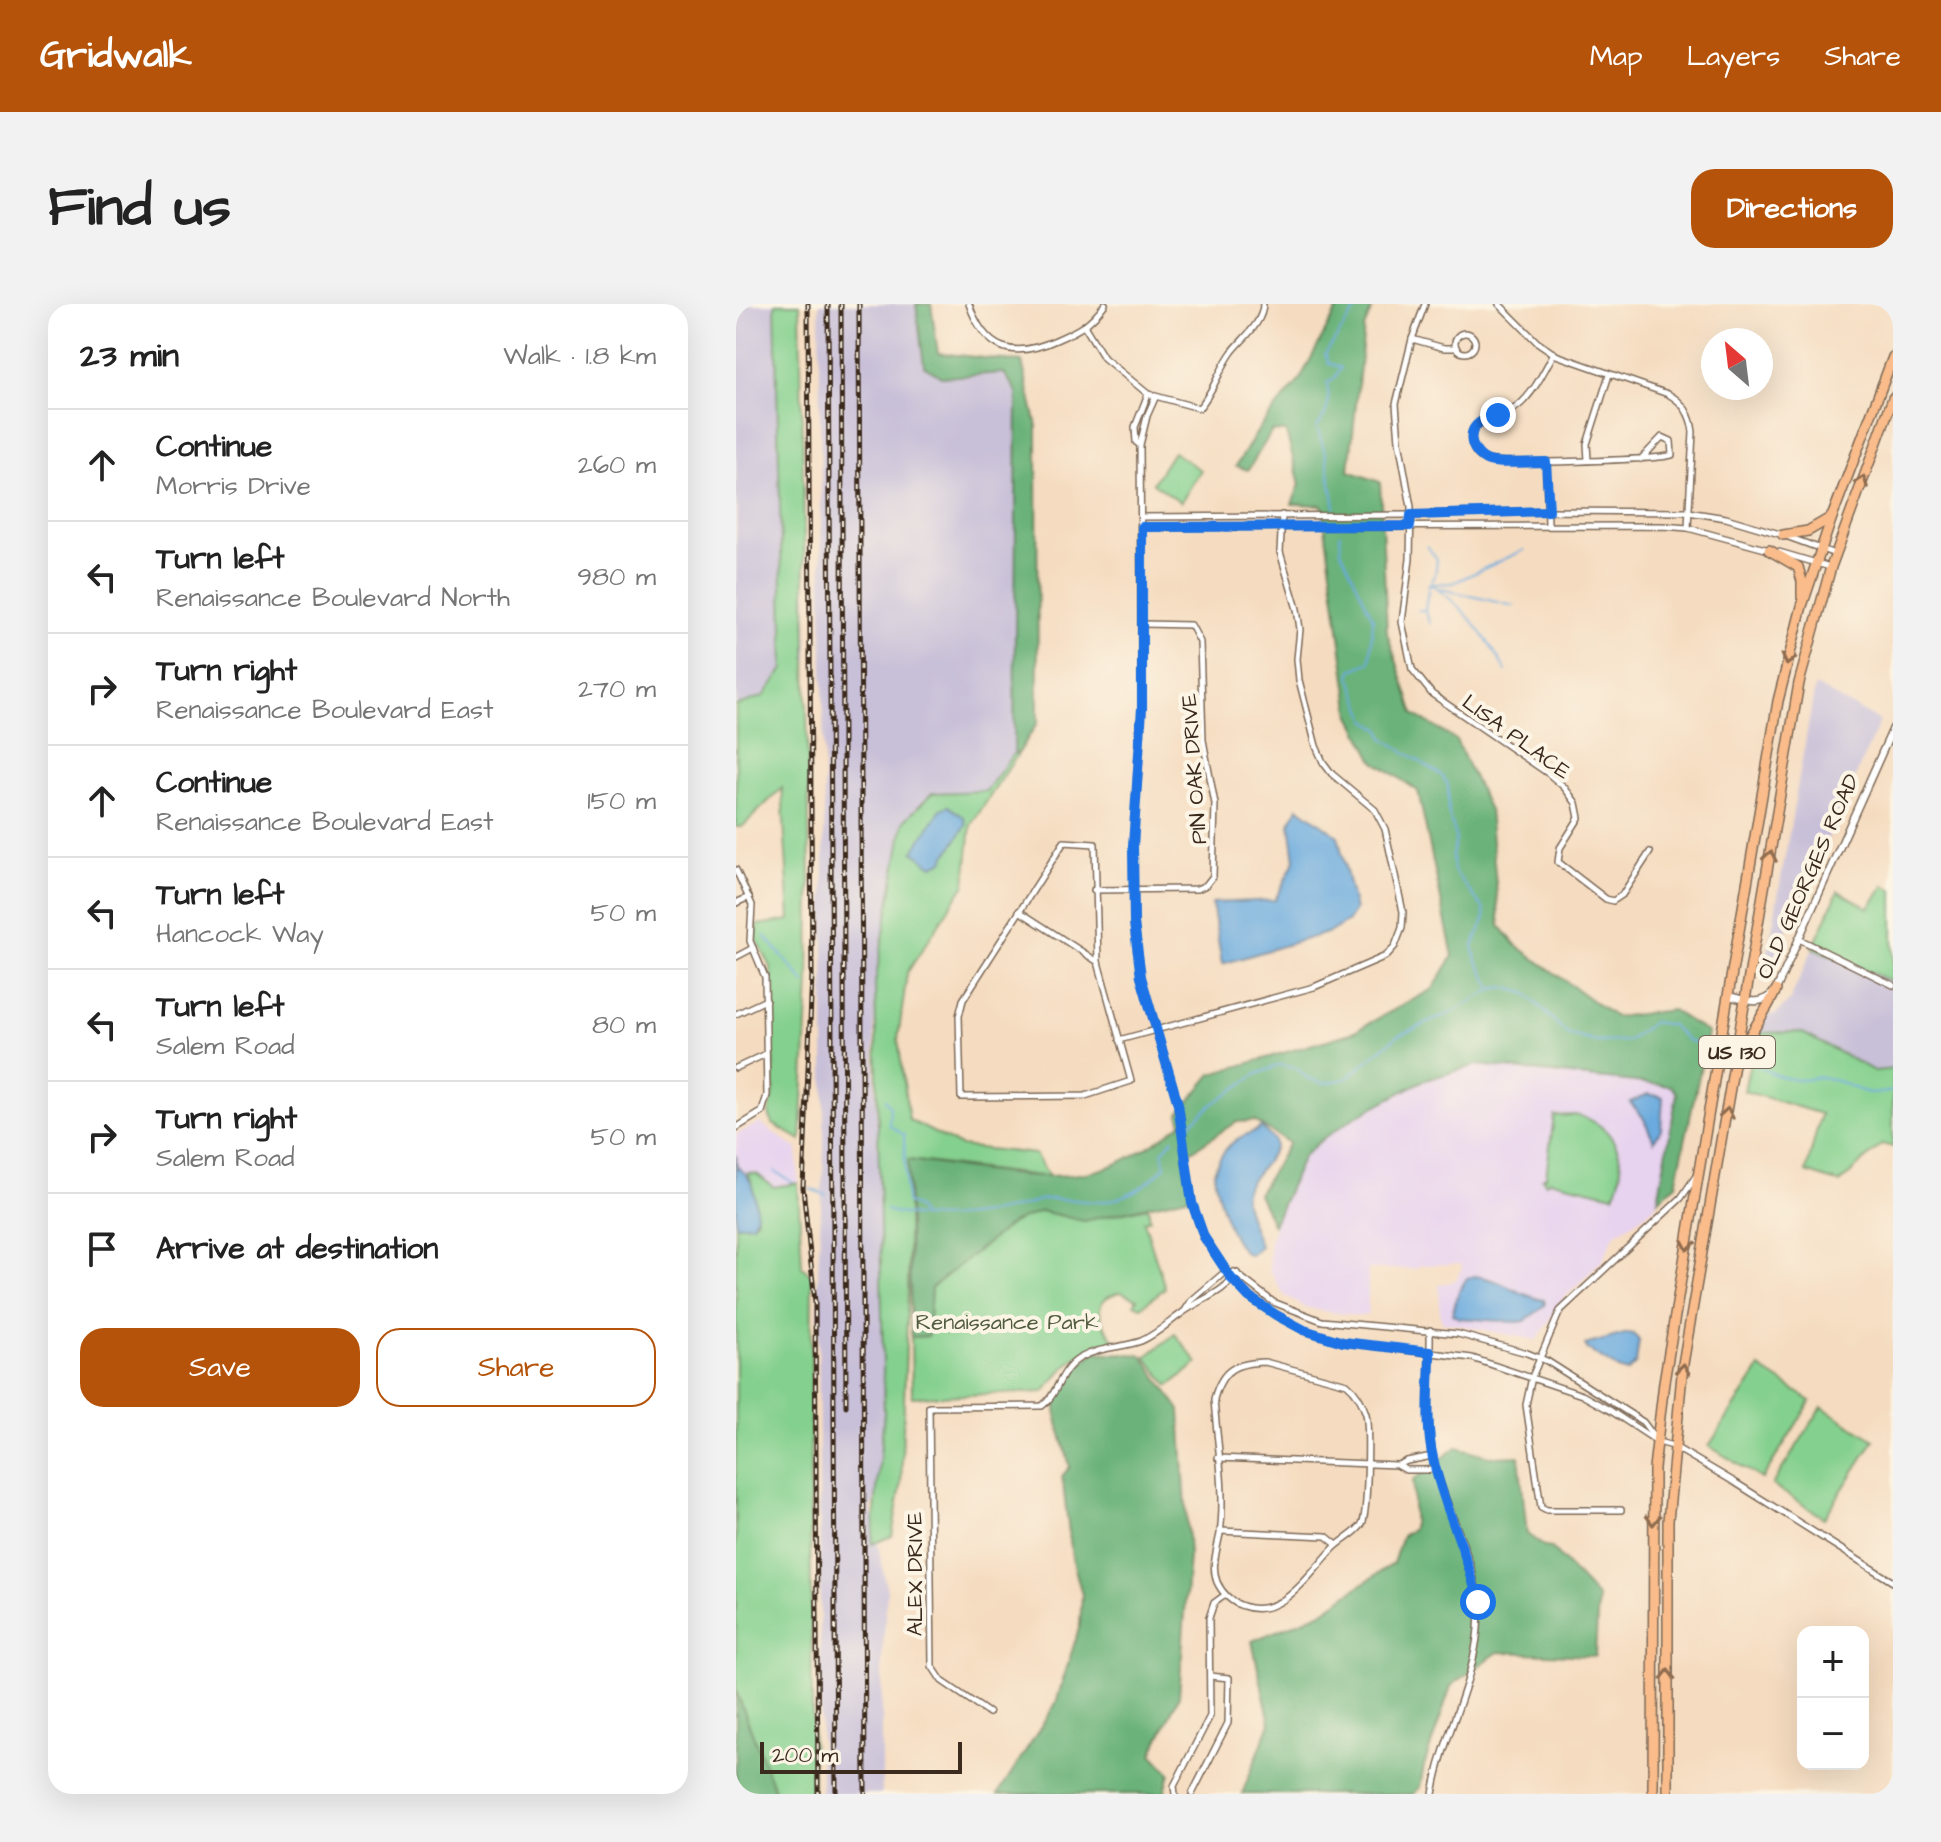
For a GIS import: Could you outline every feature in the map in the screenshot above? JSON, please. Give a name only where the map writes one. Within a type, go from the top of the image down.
[{"type":"highway","name":"US 130","points":[[1653,1794],[1654,1468],[1664,1382],[1728,996],[1775,715],[1802,606],[1893,357]]},
{"type":"highway","name":"US 130","points":[[1668,1794],[1668,1521],[1683,1364],[1799,683],[1831,567],[1893,398]]},
{"type":"highway","points":[[1783,535],[1808,531],[1832,517]]},
{"type":"highway","points":[[1769,550],[1798,567],[1802,581],[1802,606]]},
{"type":"highway","points":[[1735,1061],[1750,1033],[1766,1013],[1776,990]]},
{"type":"street","points":[[969,304],[989,340],[1007,350],[1035,350],[1085,327],[1105,304]]},
{"type":"street","points":[[1085,327],[1104,358],[1148,394],[1199,408],[1209,396],[1231,354],[1256,324],[1264,309],[1263,304]]},
{"type":"street","name":"LISA PLACE","points":[[1425,304],[1412,339],[1396,404],[1399,441],[1410,488],[1410,559],[1402,622],[1412,669],[1419,682],[1432,694],[1564,787],[1576,803],[1579,818],[1560,848],[1558,862],[1606,899],[1613,901],[1622,895],[1650,852]]},
{"type":"street","points":[[1499,304],[1537,342],[1554,353],[1677,398],[1688,412],[1693,432],[1688,528]]},
{"type":"street","points":[[1412,339],[1444,348],[1456,348],[1461,352],[1471,351],[1475,346],[1473,336],[1468,332],[1458,335],[1456,348]]},
{"type":"street","points":[[1554,353],[1518,406],[1485,419],[1473,429],[1474,449],[1485,460],[1493,462],[1641,459],[1672,455],[1671,441],[1662,437],[1641,459]]},
{"type":"street","points":[[1588,460],[1587,444],[1609,375]]},
{"type":"street","points":[[1140,445],[1136,442],[1135,427],[1148,394]]},
{"type":"street","points":[[1155,398],[1140,445],[1142,708],[1132,889],[1141,977],[1178,1104],[1192,1203],[1204,1237],[1232,1280],[1249,1297],[1304,1330],[1343,1342],[1472,1358],[1582,1395],[1658,1442],[1673,1446],[1893,1582]]},
{"type":"street","points":[[1546,462],[1548,524]]},
{"type":"street","points":[[1141,517],[1688,512],[1726,518],[1835,555]]},
{"type":"street","points":[[1119,1040],[1284,997],[1357,970],[1386,956],[1395,946],[1402,928],[1403,912],[1385,829],[1375,810],[1332,774],[1316,746],[1299,680],[1297,659],[1300,629],[1297,609],[1280,552],[1282,515]]},
{"type":"street","points":[[1142,527],[1548,524],[1688,528],[1831,567]]},
{"type":"street","name":"PIN OAK DRIVE","points":[[1132,889],[1197,889],[1206,885],[1213,876],[1215,857],[1215,804],[1203,740],[1198,634],[1191,625],[1143,624]]},
{"type":"street","name":"OLD GEORGES ROAD","points":[[1728,996],[1759,1002],[1767,1000],[1776,990],[1893,728]]},
{"type":"street","points":[[1064,842],[1095,844],[1098,962],[1131,1081],[1085,1096],[961,1097],[959,1016],[963,1000],[1019,911],[1064,842]]},
{"type":"street","points":[[736,870],[753,910],[750,935],[764,970],[766,1000],[764,1109],[758,1116],[736,1128]]},
{"type":"street","points":[[1094,890],[1132,889]]},
{"type":"street","points":[[736,903],[749,897]]},
{"type":"street","points":[[1019,911],[1098,962]]},
{"type":"street","points":[[1799,939],[1893,985]]},
{"type":"street","points":[[736,957],[753,948]]},
{"type":"street","points":[[736,1014],[766,1000]]},
{"type":"street","points":[[736,1068],[766,1054]]},
{"type":"street","points":[[1621,1510],[1547,1510],[1541,1507],[1527,1417],[1532,1377],[1560,1311],[1681,1198],[1700,1168]]},
{"type":"street","points":[[1226,1271],[1237,1273],[1255,1291],[1273,1302],[1322,1321],[1458,1334],[1540,1357],[1643,1422],[1658,1442]]},
{"type":"street","points":[[1185,1310],[1226,1271]]},
{"type":"street","points":[[1185,1310],[1197,1305],[1237,1273]]},
{"type":"street","name":"ALEX DRIVE","points":[[989,1713],[942,1681],[932,1666],[929,1407],[1042,1406],[1048,1402],[1068,1368],[1080,1358],[1095,1351],[1138,1342],[1157,1333],[1185,1310]]},
{"type":"street","points":[[1430,1330],[1429,1420],[1432,1456],[1471,1569],[1478,1602],[1478,1629],[1471,1668],[1438,1763],[1433,1794]]},
{"type":"street","points":[[1265,1362],[1347,1384],[1356,1391],[1367,1418],[1362,1524],[1337,1545],[1286,1599],[1268,1608],[1255,1610],[1239,1606],[1225,1595],[1216,1580],[1214,1563],[1220,1531],[1221,1486],[1218,1458],[1214,1399],[1225,1374],[1240,1364],[1265,1362]]},
{"type":"street","points":[[1218,1458],[1397,1465],[1432,1456]]},
{"type":"street","points":[[1397,1465],[1406,1470],[1436,1470]]},
{"type":"street","points":[[1220,1531],[1326,1536],[1337,1545]]},
{"type":"street","points":[[1175,1794],[1174,1786],[1210,1716],[1209,1618],[1214,1603],[1225,1595]]},
{"type":"street","points":[[1192,1794],[1228,1723],[1229,1678],[1210,1676]]},
{"type":"shaded area","points":[[736,304],[781,304],[800,315],[808,661],[736,793]]},
{"type":"shaded area","points":[[819,304],[916,304],[924,366],[942,377],[1005,373],[1017,392],[1014,753],[986,791],[932,793],[875,983],[884,1470],[871,1509],[887,1591],[882,1662],[882,1794],[821,1794],[818,1272],[824,1149],[824,783]]},
{"type":"shaded area","points":[[1815,687],[1880,721],[1762,986]]},
{"type":"shaded area","points":[[1813,948],[1893,982],[1893,1069],[1875,1072],[1801,1032],[1754,1033],[1757,1017],[1776,1014],[1790,1000]]},
{"type":"shaded area","points":[[1477,1065],[1671,1086],[1677,1093],[1658,1200],[1653,1209],[1614,1235],[1603,1260],[1562,1300],[1537,1340],[1443,1322],[1440,1317],[1439,1285],[1455,1281],[1462,1269],[1461,1264],[1421,1265],[1415,1269],[1368,1269],[1368,1315],[1304,1307],[1284,1295],[1270,1271],[1269,1244],[1281,1203],[1304,1157],[1320,1141],[1355,1117],[1422,1081]]},
{"type":"shaded area","points":[[760,1123],[797,1149],[802,1268],[736,1258],[736,1134]]},
{"type":"green space","points":[[775,304],[800,304],[810,881],[809,982],[801,1140],[773,1124],[769,1114],[774,1092],[771,967],[755,937],[758,925],[790,920],[782,788],[742,827],[736,827],[736,706],[764,696],[784,669]]},
{"type":"green space","points":[[916,304],[931,304],[938,353],[1022,362],[1037,426],[1038,722],[1018,754],[1014,753],[1017,392],[1004,373],[942,377],[924,366]]},
{"type":"green space","points":[[1340,304],[1374,304],[1364,328],[1349,471],[1380,482],[1387,633],[1414,714],[1456,740],[1489,810],[1500,926],[1516,945],[1615,1017],[1672,1010],[1708,1033],[1676,1184],[1658,1200],[1677,1093],[1671,1086],[1477,1065],[1422,1081],[1355,1117],[1320,1141],[1303,1157],[1273,1225],[1258,1194],[1289,1143],[1254,1121],[1236,1122],[1184,1156],[1191,1196],[1084,1221],[1041,1211],[1013,1222],[931,1288],[928,1336],[911,1337],[908,1160],[1036,1176],[1086,1173],[1108,1167],[1147,1148],[1182,1123],[1179,1113],[1212,1074],[1351,1033],[1433,989],[1453,956],[1418,791],[1374,761],[1351,716],[1322,505],[1292,504],[1300,484],[1286,432],[1272,431],[1248,470],[1236,466],[1260,427],[1299,381]]},
{"type":"green space","points":[[1173,452],[1201,470],[1181,502],[1153,483]]},
{"type":"green space","points":[[1014,753],[1018,754],[971,825],[965,884],[907,973],[898,1039],[909,1120],[960,1146],[1035,1154],[1049,1177],[908,1160],[908,1291],[901,1486],[892,1536],[872,1544],[884,1412],[875,983],[904,821],[932,793],[986,791]]},
{"type":"green space","points":[[1885,885],[1893,890],[1893,982],[1813,948],[1838,891],[1869,908]]},
{"type":"green space","points":[[1801,1032],[1874,1071],[1893,1069],[1893,1147],[1882,1144],[1840,1183],[1806,1172],[1821,1114],[1744,1091],[1756,1033]]},
{"type":"green space","points":[[1575,1115],[1600,1126],[1616,1144],[1621,1169],[1614,1195],[1549,1180],[1546,1183],[1542,1178],[1546,1176],[1554,1116]]},
{"type":"green space","points":[[748,1173],[757,1174],[773,1187],[798,1183],[802,1267],[812,1275],[810,1488],[813,1794],[776,1794],[736,1691],[736,1225],[752,1224],[757,1219]]},
{"type":"green space","name":"Renaissance Park","points":[[1148,1207],[1150,1219],[1144,1221],[1165,1288],[1141,1307],[1134,1304],[1137,1299],[1121,1292],[1104,1300],[1100,1313],[1102,1320],[1116,1342],[1092,1349],[1074,1359],[1044,1392],[912,1397],[911,1337],[928,1336],[931,1288],[1013,1222],[1041,1211],[1084,1221]]},
{"type":"green space","points":[[1175,1334],[1198,1363],[1169,1386],[1146,1357]]},
{"type":"green space","points":[[1095,1352],[1142,1355],[1180,1410],[1189,1556],[1179,1696],[1152,1754],[1170,1773],[1164,1794],[998,1794],[1056,1703],[1080,1625],[1082,1595],[1072,1557],[1062,1476],[1070,1467],[1056,1403],[1066,1380]]},
{"type":"green space","points":[[1760,1368],[1811,1401],[1762,1479],[1709,1446]]},
{"type":"green space","points":[[1822,1407],[1874,1440],[1824,1518],[1772,1485]]},
{"type":"green space","points":[[1457,1447],[1493,1457],[1519,1456],[1527,1534],[1551,1548],[1598,1598],[1595,1656],[1498,1652],[1451,1686],[1420,1787],[1414,1794],[1242,1794],[1270,1723],[1252,1641],[1320,1613],[1393,1563],[1402,1536],[1413,1529],[1413,1480]]},
{"type":"green space","points":[[736,1691],[776,1794],[736,1794]]},
{"type":"water","points":[[948,806],[964,817],[966,825],[942,862],[933,866],[913,852],[941,809]]},
{"type":"water","points":[[1298,807],[1338,836],[1355,910],[1348,921],[1330,932],[1222,964],[1212,903],[1275,900],[1295,860],[1290,824]]},
{"type":"water","points":[[1648,1094],[1663,1097],[1661,1129],[1654,1141],[1643,1117],[1630,1102]]},
{"type":"water","points":[[1261,1127],[1274,1140],[1275,1146],[1247,1187],[1245,1195],[1260,1246],[1251,1255],[1240,1247],[1229,1228],[1214,1172],[1229,1147]]},
{"type":"water","points":[[736,1155],[737,1167],[747,1176],[753,1188],[757,1215],[752,1224],[736,1225]]},
{"type":"water","points":[[1475,1276],[1544,1300],[1545,1305],[1525,1321],[1459,1318],[1452,1314],[1459,1291],[1467,1278]]},
{"type":"water","points":[[1628,1333],[1639,1340],[1636,1363],[1627,1372],[1585,1345]]},
{"type":"waterway","points":[[1335,507],[1326,455],[1317,427],[1328,406],[1327,383],[1341,368],[1329,363],[1325,354],[1360,304]]},
{"type":"waterway","points":[[1340,534],[1341,551],[1373,618],[1370,662],[1352,670],[1350,676],[1367,720],[1380,729],[1384,738],[1441,775],[1448,785],[1448,811],[1456,838],[1452,856],[1454,871],[1483,908],[1485,917],[1473,947],[1492,988]]},
{"type":"waterway","points":[[1427,546],[1437,559],[1435,576],[1430,584]]},
{"type":"waterway","points":[[1433,584],[1453,583],[1524,550]]},
{"type":"waterway","points":[[1418,610],[1425,610],[1429,584],[1434,586],[1475,624],[1506,671]]},
{"type":"waterway","points":[[1437,588],[1514,606]]},
{"type":"waterway","points":[[1425,611],[1430,623]]},
{"type":"waterway","points":[[765,936],[805,983]]},
{"type":"waterway","points":[[1190,1124],[1214,1103],[1257,1074],[1280,1065],[1296,1068],[1307,1078],[1324,1083],[1346,1079],[1397,1036],[1451,1013],[1493,989],[1504,987],[1526,993],[1567,1034],[1597,1042],[1628,1041],[1653,1022],[1671,1025],[1687,1040],[1707,1046]]},
{"type":"waterway","points":[[1749,1061],[1787,1078],[1802,1080],[1821,1077],[1871,1093],[1893,1091]]},
{"type":"waterway","points":[[885,1099],[890,1106],[889,1125],[904,1135],[906,1202],[917,1208],[921,1215]]},
{"type":"waterway","points":[[886,1210],[936,1218],[988,1214],[1046,1199],[1095,1202],[1115,1199],[1143,1186],[1159,1173],[1165,1166],[1162,1152],[1173,1139]]},
{"type":"waterway","points":[[774,1171],[792,1182]]},
{"type":"waterway","points":[[810,1189],[826,1195]]},
{"type":"railway","points":[[808,304],[812,975],[803,1188],[815,1302],[818,1794]]},
{"type":"railway","points":[[828,304],[836,1794]]},
{"type":"railway","points":[[841,304],[846,1406]]},
{"type":"railway","points":[[859,304],[865,1794]]},
{"type":"route","points":[[1478,1602],[1471,1569],[1432,1456],[1430,1352],[1343,1342],[1304,1330],[1249,1297],[1231,1278],[1204,1237],[1192,1203],[1178,1104],[1141,977],[1132,889],[1142,708],[1142,527],[1410,526],[1411,515],[1549,511],[1546,462],[1493,462],[1479,456],[1474,449],[1473,429],[1485,419],[1498,415]]}]
